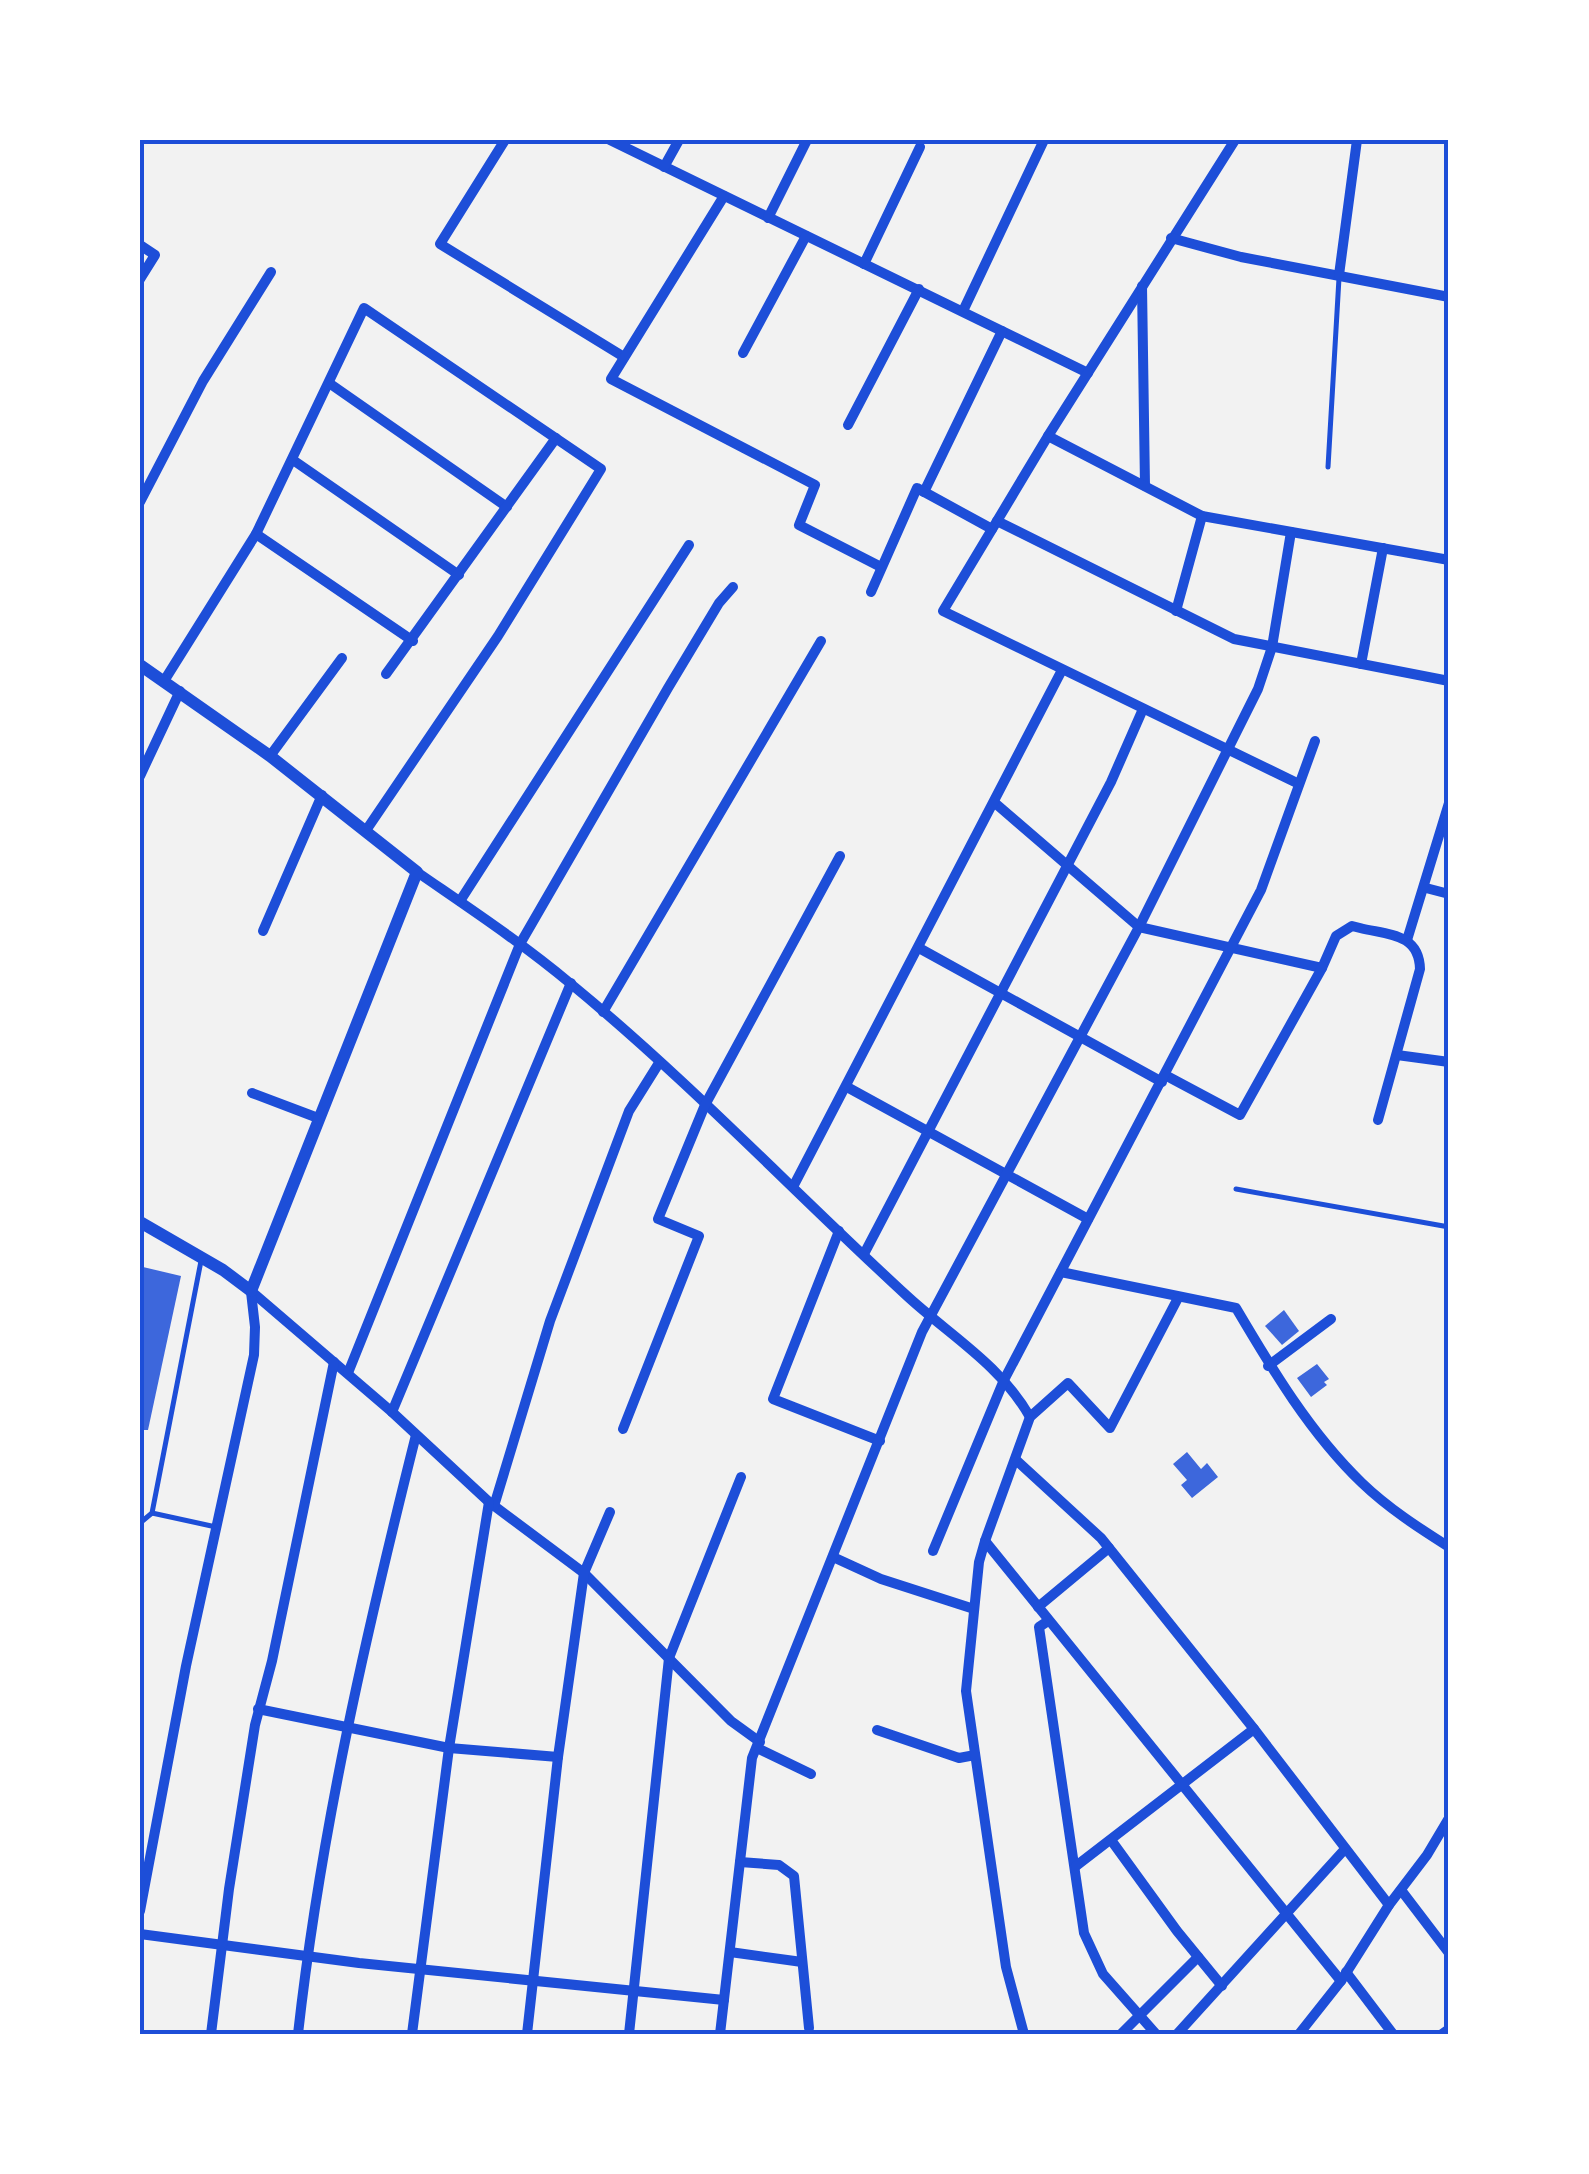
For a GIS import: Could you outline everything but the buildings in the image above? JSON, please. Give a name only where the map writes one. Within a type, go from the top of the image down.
[{"type":"street","points":[[505,140],[440,244],[624,357]]},
{"type":"street","points":[[610,140],[1088,373]]},
{"type":"street","points":[[664,167],[678,140]]},
{"type":"street","points":[[768,218],[807,140]]},
{"type":"street","points":[[963,311],[1044,140]]},
{"type":"street","points":[[1235,140],[943,611],[1297,783]]},
{"type":"street","points":[[1339,275],[1357,140]]},
{"type":"street","points":[[864,264],[920,147]]},
{"type":"street","points":[[724,196],[611,379],[815,485],[799,524],[881,568]]},
{"type":"street","points":[[742,353],[806,236]]},
{"type":"street","points":[[1171,238],[1241,257],[1449,298]]},
{"type":"street","points":[[140,245],[155,255],[140,279]]},
{"type":"street","points":[[140,502],[202,381],[271,272]]},
{"type":"street","points":[[1142,285],[1145,486]]},
{"type":"street","points":[[848,425],[919,289]]},
{"type":"street","points":[[164,681],[256,534],[364,308],[601,469],[498,636],[367,829]]},
{"type":"street","points":[[924,492],[1002,331]]},
{"type":"street","points":[[329,384],[508,508]]},
{"type":"street","points":[[1048,436],[1202,516],[1449,560]]},
{"type":"street","points":[[386,674],[556,438]]},
{"type":"street","points":[[293,460],[459,575]]},
{"type":"street","points":[[870,592],[916,488],[1234,639],[1448,678]]},
{"type":"street","points":[[1176,610],[1202,516]]},
{"type":"street","points":[[720,2034],[752,1758],[922,1332],[1139,927],[1258,689],[1272,646],[1291,532]]},
{"type":"street","points":[[256,534],[412,641]]},
{"type":"street","points":[[460,901],[689,545]]},
{"type":"street","points":[[1361,664],[1383,548]]},
{"type":"street","points":[[348,1373],[520,944],[719,603],[733,587]]},
{"type":"street","points":[[604,1012],[821,640]]},
{"type":"street","points":[[270,756],[342,658]]},
{"type":"street","points":[[140,665],[270,756],[417,872],[570,983],[794,1185],[932,1318],[970,1346],[1004,1380],[1030,1417]]},
{"type":"street","points":[[794,1185],[1062,670]]},
{"type":"street","points":[[140,776],[180,691]]},
{"type":"street","points":[[864,1254],[1111,782],[1142,709]]},
{"type":"street","points":[[933,1551],[1004,1380],[1260,890],[1314,741]]},
{"type":"street","points":[[263,931],[322,795]]},
{"type":"street","points":[[995,803],[1139,927],[1322,968]]},
{"type":"street","points":[[1408,940],[1449,803]]},
{"type":"street","points":[[623,1429],[699,1236],[658,1219],[704,1105],[840,856]]},
{"type":"street","points":[[140,1911],[186,1666],[254,1355],[251,1291],[417,872]]},
{"type":"street","points":[[1426,888],[1449,894]]},
{"type":"street","points":[[918,948],[1080,1036],[1240,1115],[1336,936],[1352,926],[1408,940],[1419,956],[1420,969],[1378,1120]]},
{"type":"street","points":[[392,1412],[570,983]]},
{"type":"street","points":[[1397,1055],[1449,1062]]},
{"type":"street","points":[[412,2034],[449,1748],[491,1504],[550,1320],[629,1111],[659,1062]]},
{"type":"street","points":[[847,1087],[1088,1219]]},
{"type":"street","points":[[252,1092],[318,1118]]},
{"type":"street","points":[[140,1222],[251,1291],[392,1412],[491,1504],[584,1573],[758,1745],[811,1774]]},
{"type":"street","points":[[839,1231],[773,1399],[880,1441]]},
{"type":"street","points":[[1061,1272],[1236,1308],[1268,1366],[1362,1483],[1415,1526],[1449,1547]]},
{"type":"street","points":[[1024,2034],[1006,1967],[966,1691],[985,1541],[1030,1417],[1068,1383],[1110,1428],[1178,1298]]},
{"type":"street","points":[[1268,1366],[1331,1319]]},
{"type":"street","points":[[212,2034],[258,1709],[272,1662],[334,1362]]},
{"type":"street","points":[[298,2034],[307,1954],[345,1729],[416,1434]]},
{"type":"street","points":[[1016,1460],[1109,1548],[1254,1728],[1388,1904]]},
{"type":"street","points":[[629,2034],[669,1658],[741,1476]]},
{"type":"street","points":[[527,2034],[558,1757],[584,1573],[610,1512]]},
{"type":"street","points":[[985,1541],[1286,1917],[1393,2034]]},
{"type":"street","points":[[1038,1606],[1109,1548]]},
{"type":"street","points":[[833,1557],[881,1579],[974,1609]]},
{"type":"street","points":[[1048,1621],[1039,1628],[1084,1933],[1103,1974],[1156,2034]]},
{"type":"street","points":[[258,1709],[449,1748],[558,1757]]},
{"type":"street","points":[[1076,1866],[1254,1728]]},
{"type":"street","points":[[876,1730],[959,1758],[974,1755]]},
{"type":"street","points":[[1299,2034],[1344,1976],[1388,1904],[1449,1818]]},
{"type":"street","points":[[1112,1840],[1222,1986]]},
{"type":"street","points":[[1177,2034],[1345,1849]]},
{"type":"street","points":[[740,1862],[779,1865],[794,1876],[809,2028]]},
{"type":"street","points":[[1401,1890],[1449,1953]]},
{"type":"street","points":[[140,1934],[533,1982],[724,2000]]},
{"type":"street","points":[[730,1952],[802,1962]]},
{"type":"street","points":[[1121,2034],[1198,1957]]},
{"type":"street","points":[[1442,2034],[1449,2028]]},
{"type":"lane","points":[[1328,467],[1339,275]]},
{"type":"lane","points":[[1236,1190],[1449,1227]]},
{"type":"lane","points":[[140,1523],[152,1513],[202,1258]]},
{"type":"lane","points":[[152,1513],[216,1527]]}]
